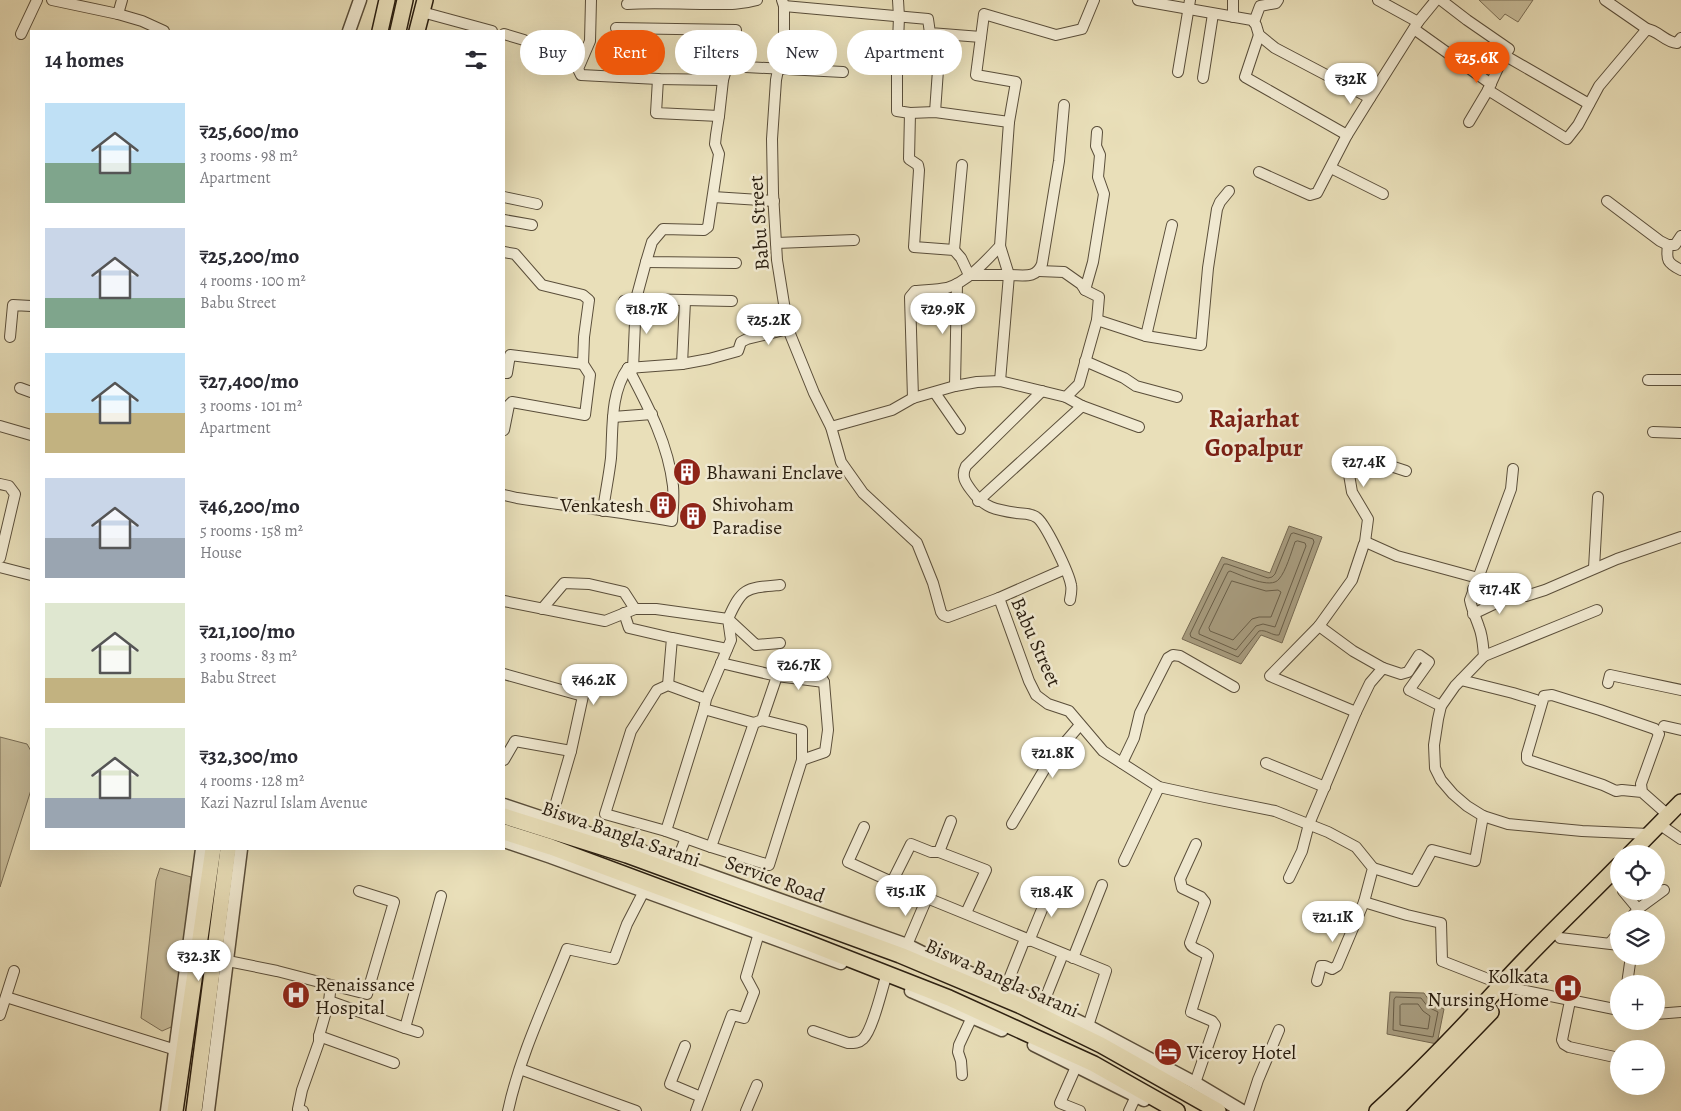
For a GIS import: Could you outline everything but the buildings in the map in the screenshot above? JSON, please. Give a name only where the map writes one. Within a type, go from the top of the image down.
[{"type":"main road","points":[[380,30],[387,0]]},
{"type":"main road","points":[[398,30],[405,0]]},
{"type":"main road","points":[[417,30],[423,6]]},
{"type":"main road","points":[[1649,845],[1681,802]]},
{"type":"main road","name":"Biswa Bangla Sarani","points":[[505,816],[628,855],[901,947],[1092,1040],[1218,1111]]},
{"type":"main road","points":[[1640,845],[1665,823]]},
{"type":"main road","name":"Biswa Bangla Sarani","points":[[505,832],[550,847],[586,865],[806,942],[948,1002],[1079,1062],[1177,1111]]},
{"type":"main road","points":[[176,1111],[213,850]]},
{"type":"main road","points":[[194,1111],[228,850]]},
{"type":"main road","points":[[1395,1111],[1476,1029],[1507,986],[1610,875]]},
{"type":"main road","points":[[1377,1111],[1507,986],[1610,893]]},
{"type":"street","points":[[21,34],[37,0]]},
{"type":"street","points":[[52,0],[118,14],[142,21],[162,30]]},
{"type":"street","points":[[118,14],[122,0]]},
{"type":"street","points":[[349,30],[360,0]]},
{"type":"street","points":[[592,0],[590,41],[578,68],[581,74],[658,79],[723,80]]},
{"type":"street","points":[[627,4],[724,4],[756,0]]},
{"type":"street","points":[[898,0],[897,111],[910,113],[935,112],[1009,122]]},
{"type":"street","points":[[1000,381],[1009,275],[1000,246],[1009,122],[1016,82],[976,75],[984,14],[1056,35],[1082,29],[1094,0]]},
{"type":"street","points":[[1138,0],[1189,5],[1214,14],[1252,20],[1254,22]]},
{"type":"street","points":[[1233,0],[1233,17]]},
{"type":"street","points":[[1278,0],[1276,3],[1260,6],[1254,22],[1259,35],[1275,48],[1370,98]]},
{"type":"street","points":[[1378,0],[1416,25],[1489,87],[1567,139],[1578,125],[1599,86],[1647,29]]},
{"type":"street","points":[[1258,172],[1310,195],[1317,193],[1347,135],[1416,25],[1436,0]]},
{"type":"street","points":[[1441,0],[1509,49],[1469,122]]},
{"type":"street","points":[[1605,0],[1647,29],[1654,30],[1670,42],[1677,43],[1681,38]]},
{"type":"street","points":[[783,3],[928,19],[930,33],[981,37]]},
{"type":"street","name":"Babu Street","points":[[783,3],[784,30]]},
{"type":"street","points":[[1178,72],[1189,5]]},
{"type":"street","points":[[423,6],[489,30]]},
{"type":"street","points":[[1203,78],[1214,14]]},
{"type":"street","points":[[616,28],[736,30]]},
{"type":"street","points":[[505,34],[520,39]]},
{"type":"street","points":[[1259,35],[1245,77],[1347,135]]},
{"type":"street","points":[[1504,56],[1589,104]]},
{"type":"street","points":[[837,72],[843,72]]},
{"type":"street","points":[[505,494],[517,498],[672,521],[673,486],[661,434],[631,369],[636,299],[652,242],[663,230],[704,230],[708,227],[719,154],[715,144],[724,75]]},
{"type":"street","name":"Babu Street","points":[[777,75],[772,139],[774,201],[777,260],[788,329],[814,393],[831,427],[841,462],[864,493],[917,543],[933,583],[941,612],[948,617],[998,598],[1036,695],[1048,704],[1068,711],[1103,751],[1160,787],[1204,798],[1275,811],[1328,832],[1356,847],[1373,868]]},
{"type":"street","points":[[935,112],[938,75]]},
{"type":"street","points":[[658,79],[656,113],[719,116]]},
{"type":"street","points":[[1039,271],[1042,264],[1059,160],[1064,105]]},
{"type":"street","points":[[910,113],[909,159],[918,165],[919,170],[914,247],[954,250],[961,258],[969,275]]},
{"type":"street","points":[[1085,290],[1093,262],[1104,194],[1098,177],[1100,154],[1096,146],[1097,132]]},
{"type":"street","points":[[954,250],[962,166]]},
{"type":"street","points":[[1331,168],[1383,194]]},
{"type":"street","points":[[1097,320],[1146,336],[1201,345],[1208,268],[1217,209],[1229,191]]},
{"type":"street","points":[[713,197],[774,201]]},
{"type":"street","points":[[505,198],[537,204]]},
{"type":"street","points":[[1606,201],[1668,245],[1675,245],[1681,236]]},
{"type":"street","points":[[505,220],[532,225]]},
{"type":"street","points":[[1146,336],[1172,225]]},
{"type":"street","points":[[776,243],[854,240]]},
{"type":"street","points":[[1668,245],[1666,257],[1670,265],[1681,270]]},
{"type":"street","points":[[913,398],[910,297],[915,291],[946,288],[957,284],[1000,246]]},
{"type":"street","points":[[505,252],[515,254],[542,285],[584,295],[589,300],[584,337],[583,364],[590,375],[586,415],[512,402],[509,405],[505,425]]},
{"type":"street","points":[[646,262],[736,264]]},
{"type":"street","points":[[969,275],[1034,274],[1039,271],[1064,272],[1081,284],[1085,290],[1099,297],[1097,320],[1079,384],[1066,397]]},
{"type":"street","points":[[955,386],[957,284]]},
{"type":"street","points":[[624,301],[636,299],[732,301]]},
{"type":"street","points":[[682,364],[685,301]]},
{"type":"street","points":[[10,337],[14,304],[30,306]]},
{"type":"street","points":[[602,511],[610,458],[613,417],[621,380],[631,369],[682,364],[709,359],[738,351],[741,342],[747,338],[788,329]]},
{"type":"street","points":[[505,373],[507,374],[510,355],[583,364]]},
{"type":"street","points":[[1085,361],[1124,378],[1136,386],[1177,397]]},
{"type":"street","points":[[1648,380],[1681,380]]},
{"type":"street","points":[[831,427],[892,410],[913,398],[955,386],[977,382],[1000,381],[1066,397],[1082,406],[1139,427]]},
{"type":"street","points":[[20,388],[30,392]]},
{"type":"street","points":[[1042,391],[966,466],[963,476],[965,483],[978,501],[984,505],[1036,517],[1044,524],[1071,585],[1070,600]]},
{"type":"street","points":[[935,393],[960,430]]},
{"type":"street","points":[[978,501],[1082,406]]},
{"type":"street","points":[[613,417],[652,414]]},
{"type":"street","points":[[0,426],[30,435]]},
{"type":"street","points":[[1653,432],[1681,433]]},
{"type":"street","points":[[1356,712],[1270,676],[1319,626],[1352,580],[1365,542],[1368,519],[1352,492],[1347,464],[1348,457],[1350,455],[1357,455],[1406,471]]},
{"type":"street","points":[[1484,656],[1483,642],[1470,600],[1511,489],[1513,469]]},
{"type":"street","points":[[0,484],[9,486],[15,494],[0,558]]},
{"type":"street","points":[[1594,568],[1598,497]]},
{"type":"street","points":[[1473,589],[1526,596],[1617,559],[1681,537]]},
{"type":"street","points":[[1365,542],[1397,556],[1478,578]]},
{"type":"street","points":[[0,567],[30,575]]},
{"type":"street","points":[[998,598],[1065,569]]},
{"type":"street","points":[[542,608],[564,583],[589,584],[624,592],[635,609]]},
{"type":"street","points":[[666,831],[705,704],[731,640],[728,619],[736,601],[743,592],[759,587],[780,585]]},
{"type":"street","points":[[1473,614],[1516,594]]},
{"type":"street","points":[[505,601],[605,621],[635,609],[656,609],[728,619],[756,645],[780,642]]},
{"type":"street","points":[[1596,610],[1484,656],[1461,680],[1441,706],[1434,745],[1435,768],[1441,780],[1452,794],[1467,806],[1483,816],[1508,824],[1582,831],[1665,823]]},
{"type":"street","points":[[624,614],[629,628],[728,649]]},
{"type":"street","points":[[1319,626],[1353,651],[1383,668],[1401,674],[1408,672],[1419,655],[1429,662],[1409,690],[1441,706]]},
{"type":"street","points":[[668,685],[672,638]]},
{"type":"street","points":[[1122,763],[1134,738],[1140,713],[1168,658],[1173,655],[1180,656],[1234,687]]},
{"type":"street","points":[[722,663],[777,676],[824,682]]},
{"type":"street","points":[[802,760],[825,752],[828,730],[824,682],[813,663]]},
{"type":"street","points":[[1289,878],[1302,851],[1309,824],[1356,712],[1370,684],[1383,668]]},
{"type":"street","points":[[505,674],[583,696],[571,752],[551,820]]},
{"type":"street","points":[[1608,683],[1610,675],[1681,690]]},
{"type":"street","points":[[712,847],[758,721],[777,676]]},
{"type":"street","points":[[1461,680],[1536,700]]},
{"type":"street","points":[[668,685],[705,704],[758,721],[802,730],[802,760],[769,865],[666,831],[605,814],[630,731],[656,690],[668,685]]},
{"type":"street","points":[[1642,792],[1616,791],[1528,760],[1527,754],[1544,696],[1548,694],[1560,697],[1655,729],[1659,734],[1642,784],[1642,792],[1665,823],[1681,839]]},
{"type":"street","points":[[1012,824],[1050,760],[1080,725]]},
{"type":"street","points":[[1664,726],[1681,730]]},
{"type":"street","points":[[505,758],[516,741],[571,752]]},
{"type":"street","points":[[1266,763],[1325,787]]},
{"type":"street","points":[[1124,861],[1160,787]]},
{"type":"street","name":"Service Road","points":[[505,805],[676,863],[901,947],[1043,1004],[1195,1083],[1242,1111]]},
{"type":"street","points":[[1316,981],[1321,966],[1332,969],[1337,966],[1364,902],[1373,868],[1415,881],[1432,850],[1475,861],[1483,816]]},
{"type":"street","points":[[939,852],[951,820]]},
{"type":"street","points":[[864,827],[848,862],[927,898],[966,912],[1027,940],[1106,971],[1088,1026]]},
{"type":"street","points":[[676,863],[686,838]]},
{"type":"street","points":[[505,841],[586,865],[644,891],[948,1002],[972,1017],[1079,1062],[1163,1111]]},
{"type":"street","points":[[892,882],[910,844],[930,852],[939,852],[986,870],[966,912]]},
{"type":"street","points":[[1195,1083],[1215,1025],[1212,1021],[1191,1012],[1208,956],[1192,947],[1190,943],[1204,902],[1201,897],[1184,890],[1180,884],[1180,879],[1196,844]]},
{"type":"street","points":[[167,1111],[202,850]]},
{"type":"street","points":[[208,1111],[241,850]]},
{"type":"street","points":[[1005,989],[1052,885]]},
{"type":"street","points":[[1073,958],[1102,885]]},
{"type":"street","points":[[228,961],[278,971],[367,994],[394,902],[359,891]]},
{"type":"street","points":[[508,1111],[512,1090],[541,1010],[566,949],[614,959],[627,924],[644,891]]},
{"type":"street","points":[[405,1028],[441,896]]},
{"type":"street","points":[[901,947],[927,898]]},
{"type":"street","points":[[1631,900],[1638,909],[1650,900]]},
{"type":"street","points":[[1364,902],[1441,923],[1442,961],[1507,986],[1610,1008]]},
{"type":"street","points":[[696,1111],[732,1015],[744,1018],[754,992],[746,977],[759,933]]},
{"type":"street","points":[[1560,938],[1610,944]]},
{"type":"street","points":[[1043,1004],[1062,954]]},
{"type":"street","points":[[0,1015],[14,971]]},
{"type":"street","points":[[813,1031],[848,1043],[854,1044],[861,1041],[870,1025],[885,980]]},
{"type":"street","points":[[303,1111],[298,1108],[302,1090],[320,1042],[331,985]]},
{"type":"street","points":[[6,997],[176,1050]]},
{"type":"street","points":[[329,1000],[418,1032]]},
{"type":"street","points":[[1570,1001],[1562,1040],[1564,1044],[1569,1047],[1610,1056]]},
{"type":"street","points":[[1665,1013],[1681,1012]]},
{"type":"street","points":[[962,1075],[958,1052],[959,1045],[972,1017]]},
{"type":"street","points":[[1248,1111],[1258,1080],[1279,1030]]},
{"type":"street","points":[[320,1036],[394,1063]]},
{"type":"street","points":[[685,1046],[670,1084],[701,1097]]},
{"type":"street","points":[[1079,1062],[1060,1103],[1080,1111]]},
{"type":"street","points":[[520,1069],[636,1111]]},
{"type":"street","points":[[746,1111],[756,1085]]},
{"type":"street","points":[[1129,1111],[1136,1096]]},
{"type":"shaded area","points":[[1479,0],[1533,0],[1518,22],[1505,14],[1500,20]]},
{"type":"shaded area","points":[[0,737],[27,744],[30,749],[30,793],[0,887]]},
{"type":"shaded area","points":[[160,868],[191,877],[178,1024],[162,1031],[141,1018],[156,880]]},
{"type":"water","points":[[1289,526],[1322,537],[1282,643],[1261,635],[1241,664],[1182,639],[1222,557],[1270,573]]},
{"type":"water","points":[[1390,992],[1424,993],[1431,1003],[1444,1009],[1437,1044],[1387,1034]]},
{"type":"place","name":"Bhawani Enclave","points":[[687,472]]},
{"type":"place","name":"Venkatesh","points":[[663,505]]},
{"type":"place","name":"Shivoham Paradise","points":[[693,516]]},
{"type":"place","name":"Kolkata Nursing Home","points":[[1568,988]]},
{"type":"place","name":"Renaissance Hospital","points":[[296,995]]},
{"type":"place","name":"Viceroy Hotel","points":[[1168,1052]]},
{"type":"district","name":"Rajarhat Gopalpur","points":[[1254,434]]}]
